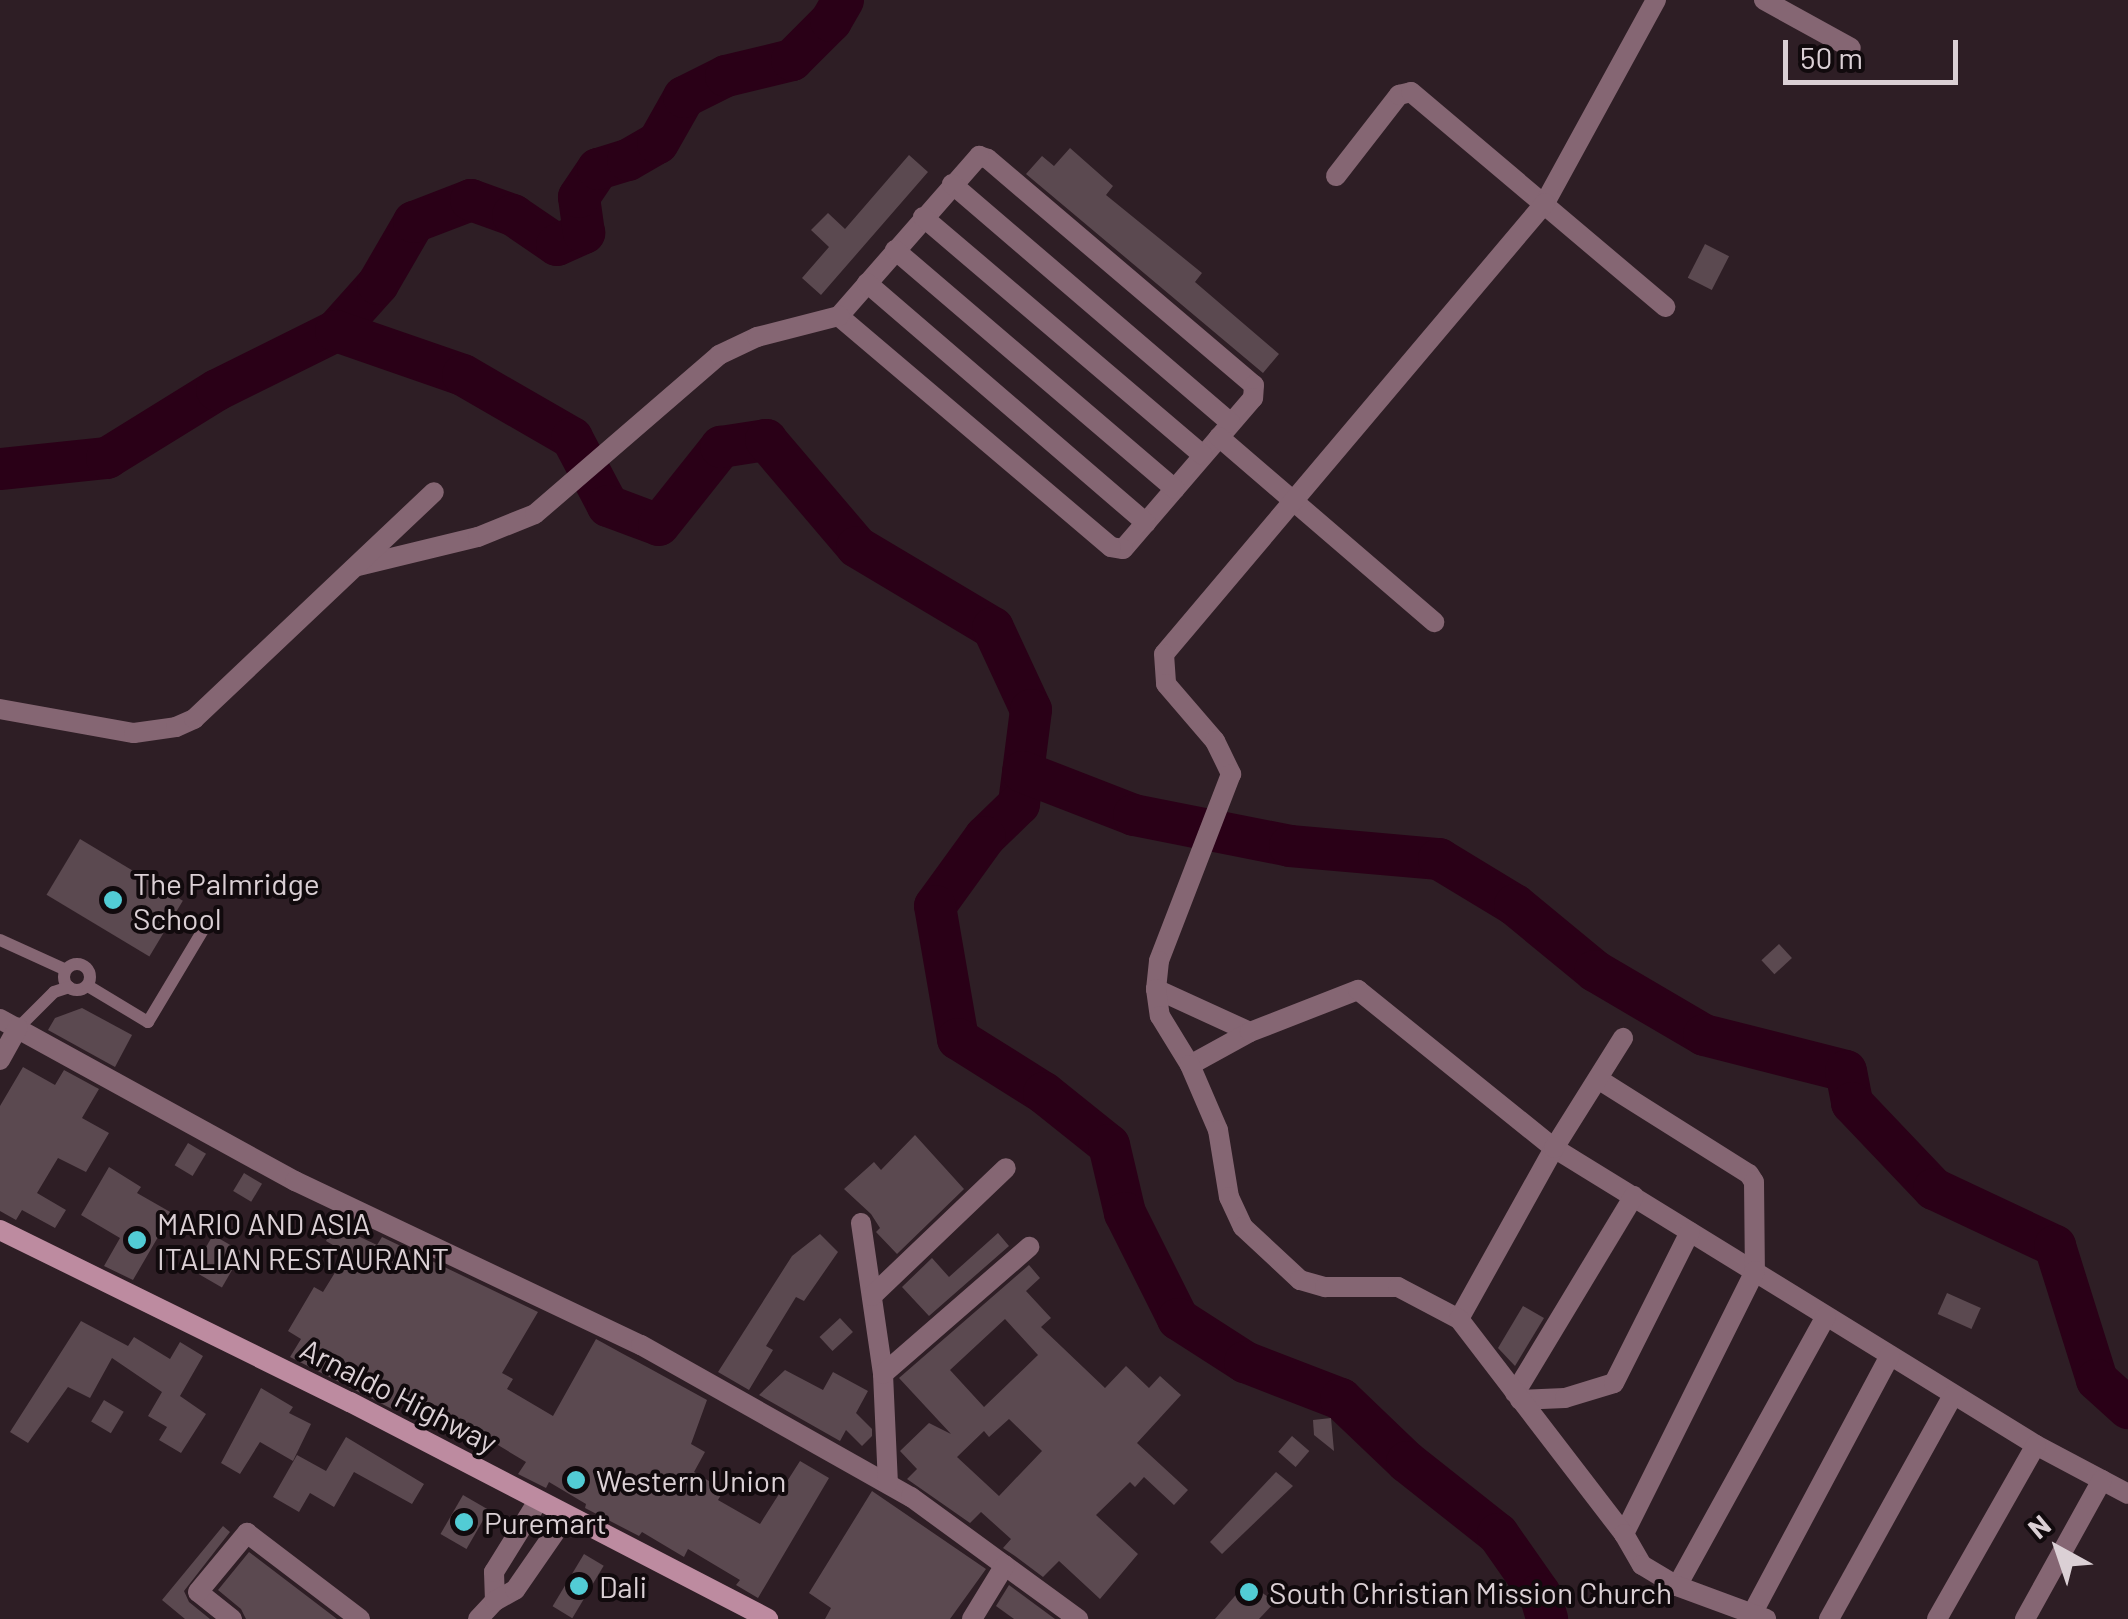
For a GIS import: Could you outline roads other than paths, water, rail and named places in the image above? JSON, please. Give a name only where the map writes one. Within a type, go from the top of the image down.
[{"type":"main road","name":"Arnaldo Highway","points":[[0,1230],[350,1402],[768,1619]]},
{"type":"street","points":[[1656,0],[1544,203],[1164,654],[1166,684],[1215,742],[1231,774],[1159,961],[1156,990],[1160,1016],[1190,1065],[1218,1130],[1229,1197],[1243,1227],[1300,1280],[1325,1288],[1398,1287],[1459,1319],[1624,1534],[1642,1565],[1677,1586],[1759,1616],[1890,1356]]},
{"type":"street","points":[[1764,0],[1851,48]]},
{"type":"street","points":[[1336,176],[1399,95],[1411,92],[1664,306]]},
{"type":"street","points":[[358,566],[498,531],[535,514],[728,350],[757,336],[839,316],[975,158],[988,159],[1236,369],[1255,390],[1126,546],[1114,550],[839,316]]},
{"type":"street","points":[[952,184],[1225,430],[1292,498],[1434,622]]},
{"type":"street","points":[[923,217],[1203,455]]},
{"type":"street","points":[[895,250],[1175,489]]},
{"type":"street","points":[[866,284],[1146,522]]},
{"type":"street","points":[[0,708],[117,732],[153,732],[176,727],[216,702],[434,492]]},
{"type":"street","points":[[1156,990],[1250,1032]]},
{"type":"street","points":[[1190,1065],[1250,1032],[1358,990],[1554,1148],[1953,1395],[2128,1494]]},
{"type":"street","points":[[0,1060],[9,1024],[295,1182],[641,1344],[888,1484],[1078,1619]]},
{"type":"street","points":[[1459,1319],[1554,1148],[1623,1038]]},
{"type":"street","points":[[1598,1079],[1750,1174],[1754,1182],[1755,1271],[1624,1534]]},
{"type":"street","points":[[872,1296],[1006,1168]]},
{"type":"street","points":[[1517,1397],[1634,1196]]},
{"type":"street","points":[[861,1223],[882,1374],[888,1484]]},
{"type":"street","points":[[1517,1397],[1565,1398],[1614,1384],[1690,1232]]},
{"type":"street","points":[[882,1374],[1029,1247]]},
{"type":"street","points":[[1677,1586],[1826,1316]]},
{"type":"street","points":[[1829,1619],[1953,1395]]},
{"type":"street","points":[[1937,1619],[2036,1445]]},
{"type":"street","points":[[2026,1619],[2102,1480]]},
{"type":"street","points":[[495,1601],[494,1572],[538,1501]]},
{"type":"street","points":[[478,1619],[495,1601],[514,1590],[567,1514]]},
{"type":"street","points":[[232,1619],[198,1592],[247,1534],[360,1619]]},
{"type":"street","points":[[972,1619],[1005,1566]]},
{"type":"lane","points":[[88,986],[148,1022],[206,924]]},
{"type":"lane","points":[[0,940],[66,970]]},
{"type":"lane","points":[[9,1024],[54,992],[88,986],[86,966],[73,964],[66,970]]},
{"type":"lane","points":[[66,970],[68,987]]},
{"type":"waterway","points":[[336,331],[378,284],[414,222],[471,200],[513,215],[557,245],[584,233],[579,197],[598,169],[628,160],[658,143],[684,97],[726,76],[792,60],[831,21],[843,0]]},
{"type":"waterway","points":[[0,469],[107,458],[217,390],[336,331],[463,375],[572,438],[608,506],[659,525],[721,447],[766,440],[857,547],[993,628],[1031,710],[1019,804],[985,837],[935,906],[958,1039],[1044,1093],[1109,1145],[1125,1213],[1178,1319],[1245,1362],[1341,1399],[1407,1462],[1498,1534],[1540,1594],[1547,1619]]},
{"type":"waterway","points":[[1023,772],[1134,815],[1290,846],[1439,859],[1515,905],[1595,971],[1704,1035],[1846,1071],[1852,1103],[1934,1189],[2055,1246],[2097,1380],[2128,1408]]},
{"type":"place","name":"The Palmridge School","points":[[113,900]]},
{"type":"place","name":"MARIO AND ASIA ITALIAN RESTAURANT","points":[[137,1240]]},
{"type":"place","name":"Western Union","points":[[576,1480]]},
{"type":"place","name":"Puremart","points":[[464,1522]]},
{"type":"place","name":"Dali","points":[[579,1586]]},
{"type":"place","name":"South Christian Mission Church","points":[[1249,1592]]}]
